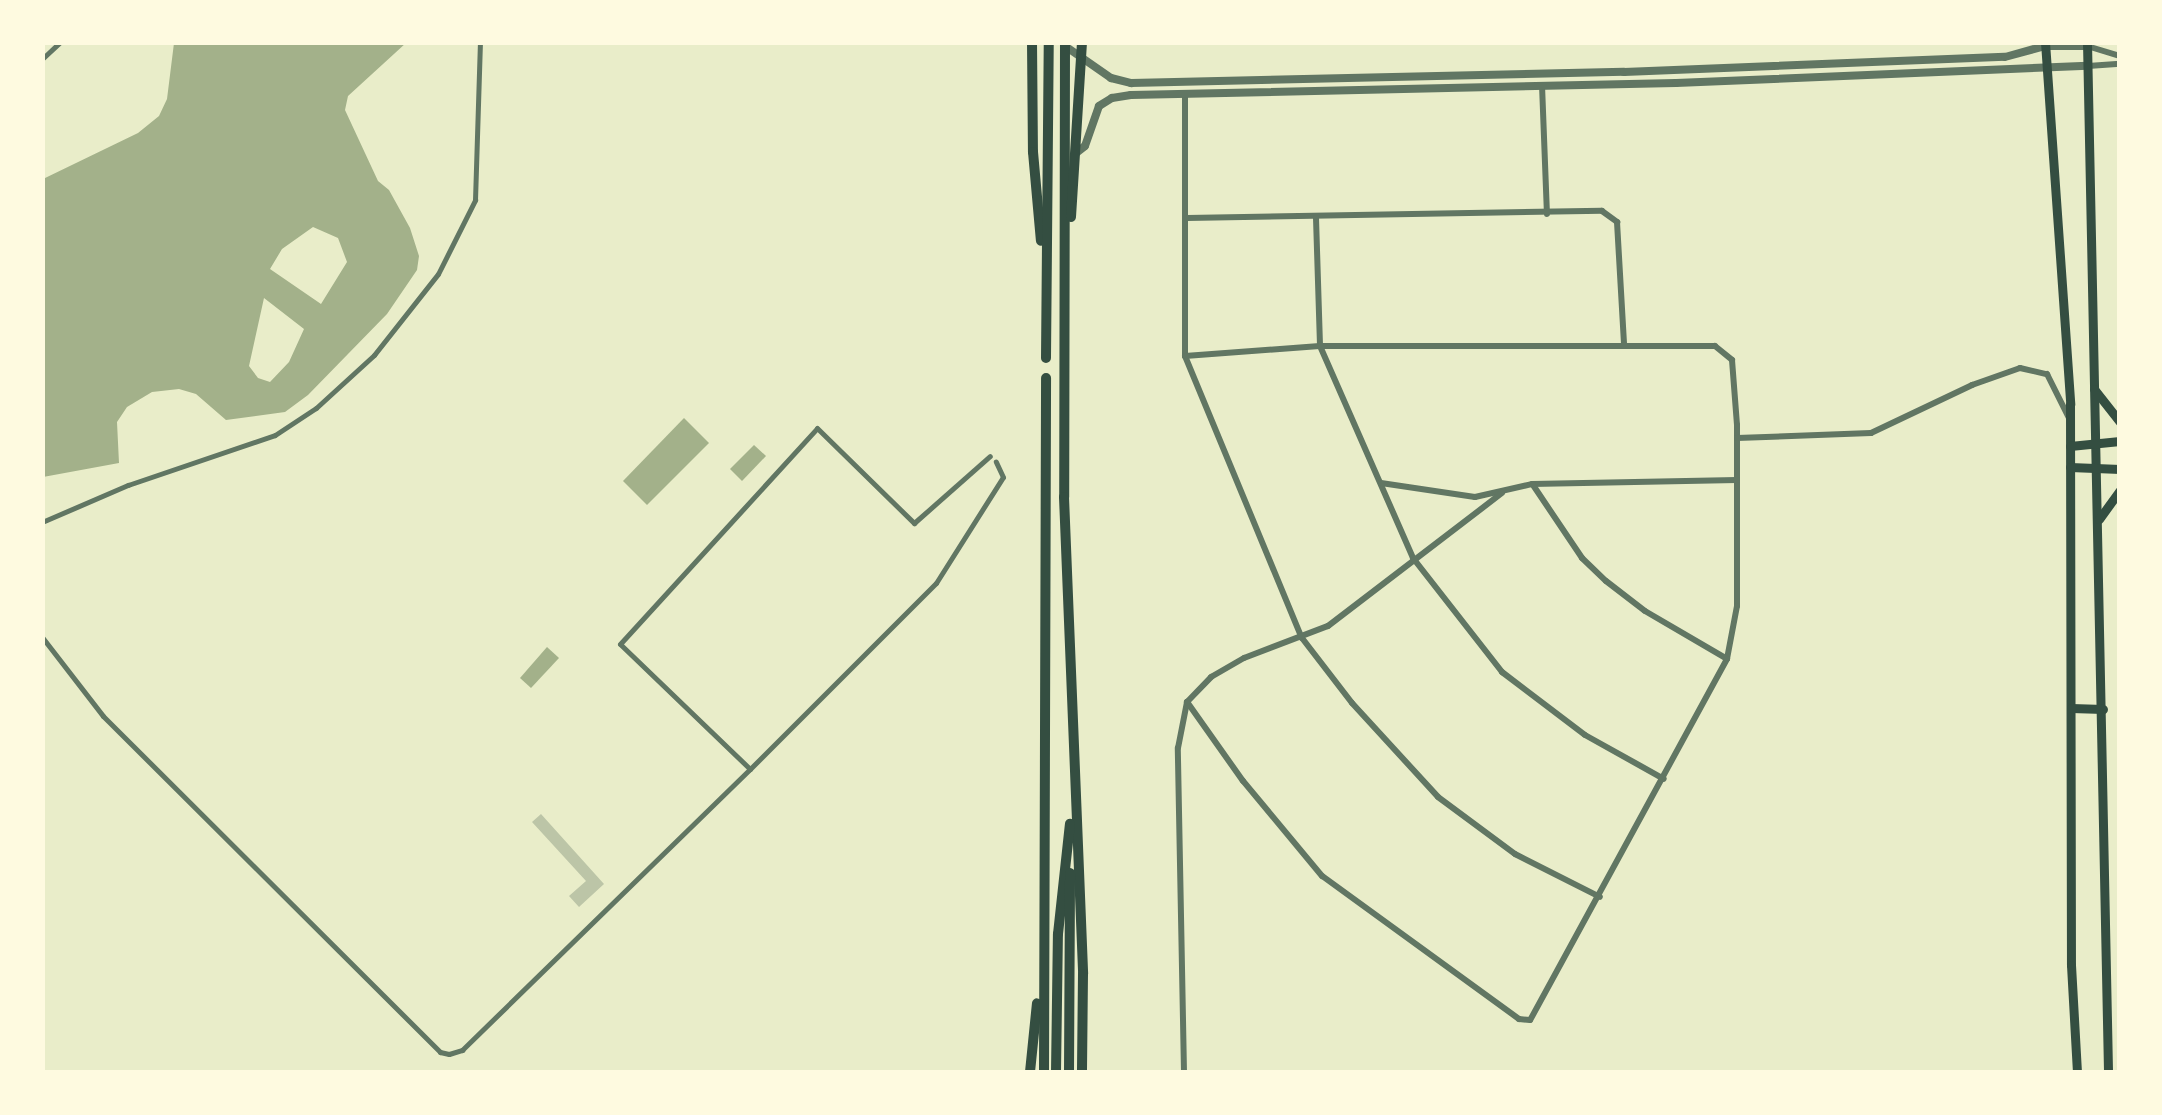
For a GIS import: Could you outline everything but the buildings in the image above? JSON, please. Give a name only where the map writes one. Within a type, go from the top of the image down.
[{"type":"main road","points":[[1032,42],[1034,152],[1046,301]]},
{"type":"main road","points":[[1046,358],[1049,42]]},
{"type":"main road","points":[[1064,297],[1082,42]]},
{"type":"main road","points":[[1065,44],[1064,497],[1083,974],[1082,1072]]},
{"type":"main road","points":[[2046,44],[2070,420],[2071,964],[2078,1072]]},
{"type":"main road","points":[[2087,44],[2108,1072]]},
{"type":"main road","points":[[1034,152],[1048,168]]},
{"type":"main road","points":[[1048,168],[1065,167],[1076,153]]},
{"type":"main road","points":[[1044,1072],[1041,987],[1048,736],[1046,378]]},
{"type":"main road","points":[[2092,383],[2120,422]]},
{"type":"main road","points":[[2070,446],[2120,440]]},
{"type":"main road","points":[[2070,466],[2120,470]]},
{"type":"main road","points":[[2098,522],[2120,490]]},
{"type":"main road","points":[[1046,498],[1064,497]]},
{"type":"main road","points":[[2071,708],[2103,709]]},
{"type":"main road","points":[[1056,1072],[1057,949],[1073,792]]},
{"type":"main road","points":[[1069,1072],[1073,792]]},
{"type":"main road","points":[[1030,1072],[1041,987]]},
{"type":"street","points":[[42,59],[60,42]]},
{"type":"street","points":[[42,522],[128,484],[275,434],[316,408],[374,355],[438,274],[475,200],[480,42]]},
{"type":"street","points":[[1065,44],[1111,78],[1131,82],[1624,72],[2004,58],[2046,44],[2087,44],[2120,56]]},
{"type":"street","points":[[1076,153],[1085,146],[1103,102],[1131,95],[2047,70],[2120,64]]},
{"type":"street","points":[[1542,85],[1547,214]]},
{"type":"street","points":[[1185,94],[1185,356],[1302,638],[1352,703],[1438,796],[1516,854],[1600,897]]},
{"type":"street","points":[[1187,218],[1602,211],[1617,222],[1624,346]]},
{"type":"street","points":[[1316,218],[1320,346],[1412,558],[1502,672],[1585,735],[1664,780]]},
{"type":"street","points":[[1185,356],[1320,346],[1715,346],[1732,360],[1737,438],[1737,606],[1727,658],[1530,1020],[1519,1019],[1322,876],[1277,825],[1187,702]]},
{"type":"street","points":[[1737,438],[1872,432],[1972,385],[2020,368],[2047,374],[2070,420]]},
{"type":"street","points":[[750,769],[620,644],[817,428],[914,523],[923,520],[990,456]]},
{"type":"street","points":[[42,637],[103,716],[440,1052],[449,1054],[462,1050],[936,583],[1003,477],[996,462]]},
{"type":"street","points":[[1380,483],[1442,496],[1502,493],[1532,484],[1737,480]]},
{"type":"street","points":[[1532,484],[1582,558],[1606,582],[1645,611],[1727,658]]},
{"type":"street","points":[[1184,1072],[1178,748],[1187,702],[1212,677],[1244,658],[1328,626],[1412,558],[1502,493]]},
{"type":"shaded area","points":[[174,43],[406,43],[348,96],[345,110],[378,181],[389,190],[410,228],[419,256],[417,270],[387,314],[308,395],[285,412],[226,420],[196,394],[179,389],[152,392],[127,407],[117,422],[119,463],[43,477],[43,179],[138,133],[159,116],[167,99]],"holes":[[[313,227],[338,238],[347,262],[321,304],[270,269],[282,249]],[[264,298],[304,329],[289,362],[270,382],[258,378],[249,366]]]},
{"type":"shaded area","points":[[684,418],[709,443],[647,505],[623,481]]},
{"type":"shaded area","points":[[754,445],[766,456],[742,481],[730,469]]},
{"type":"shaded area","points":[[547,647],[559,658],[531,688],[520,678]]}]
